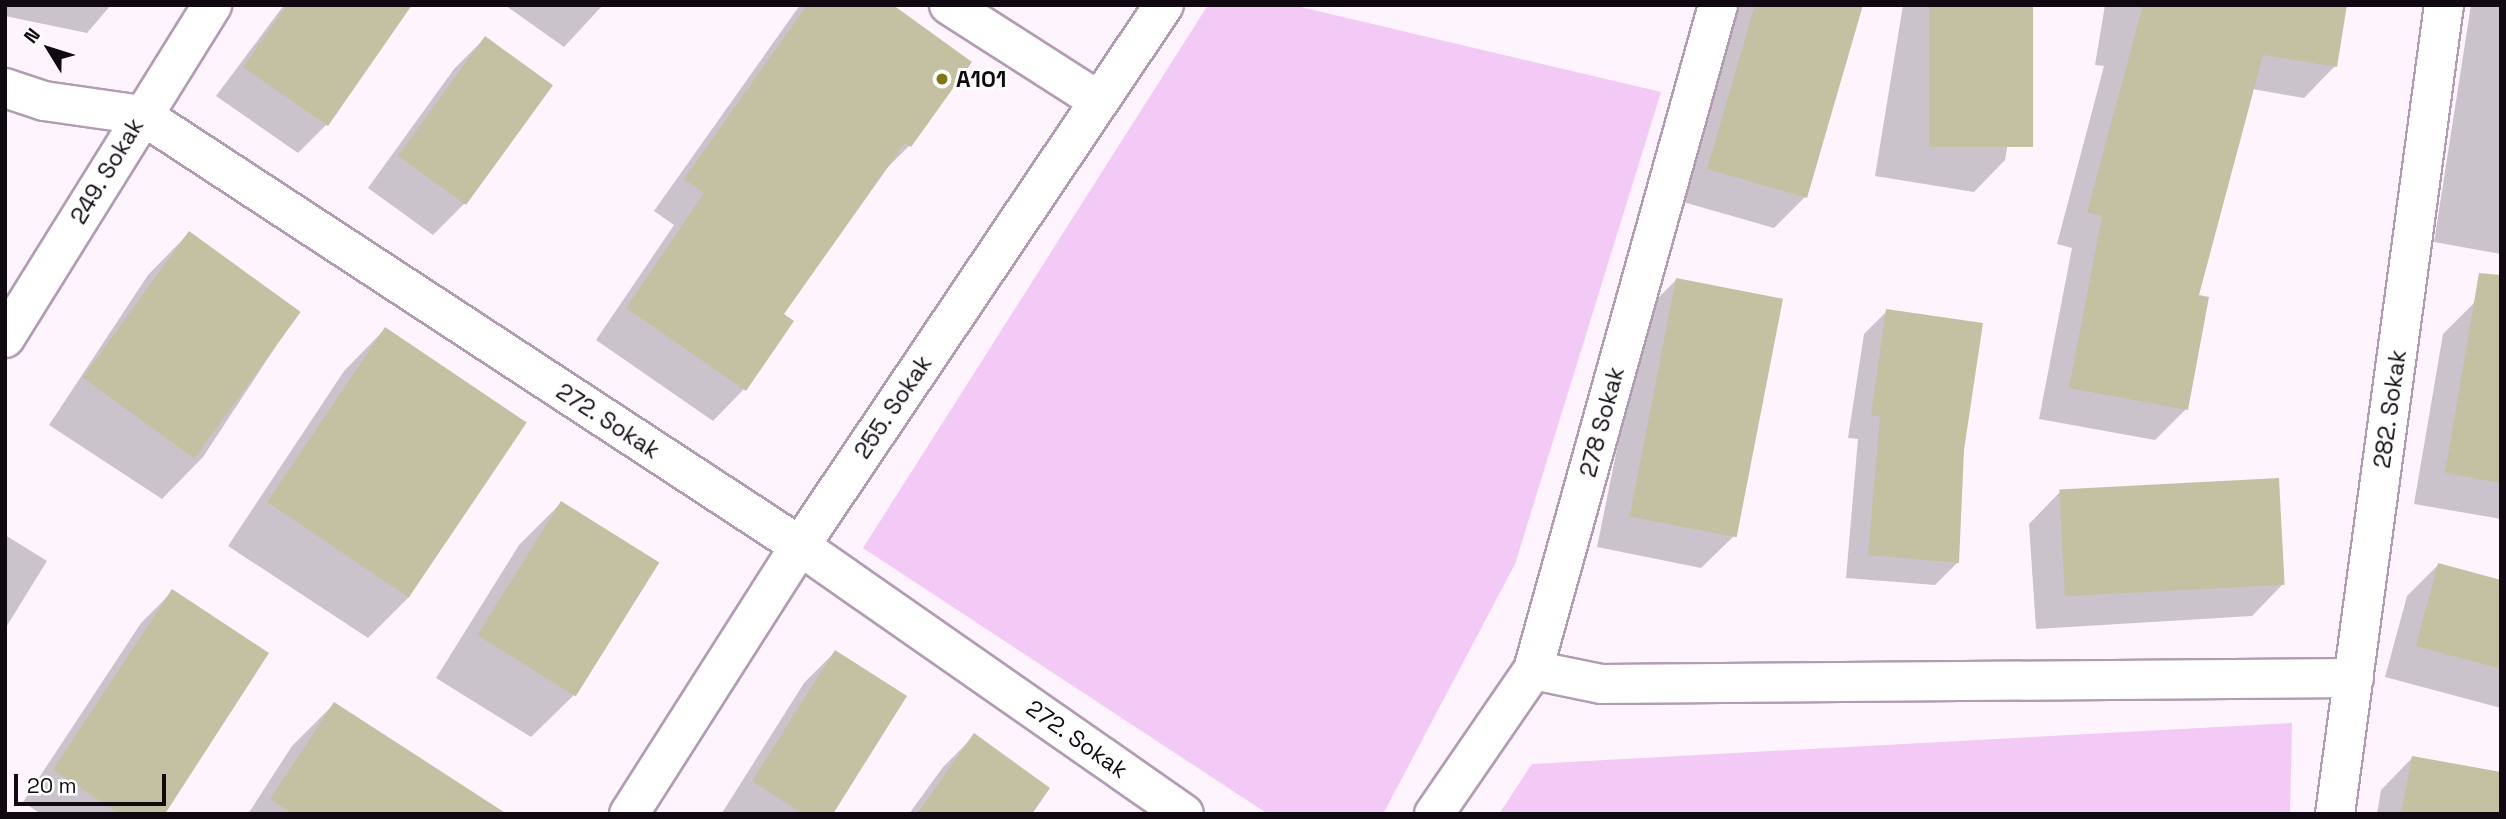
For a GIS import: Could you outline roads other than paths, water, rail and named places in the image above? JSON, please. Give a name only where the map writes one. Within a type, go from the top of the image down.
[{"type":"street","name":"249. Sokak","points":[[5,338],[212,5]]},
{"type":"street","points":[[949,5],[1099,101]]},
{"type":"street","name":"255. Sokak","points":[[629,814],[800,546],[1164,5]]},
{"type":"street","name":"278 Sokak","points":[[1434,814],[1534,670],[1718,5]]},
{"type":"street","name":"282. Sokak","points":[[2335,814],[2444,5]]},
{"type":"street","name":"272. Sokak","points":[[5,88],[44,101],[142,115],[800,546],[1184,814]]},
{"type":"street","points":[[1534,670],[1601,684],[2354,678]]},
{"type":"place","name":"A101","points":[[942,79]]}]
